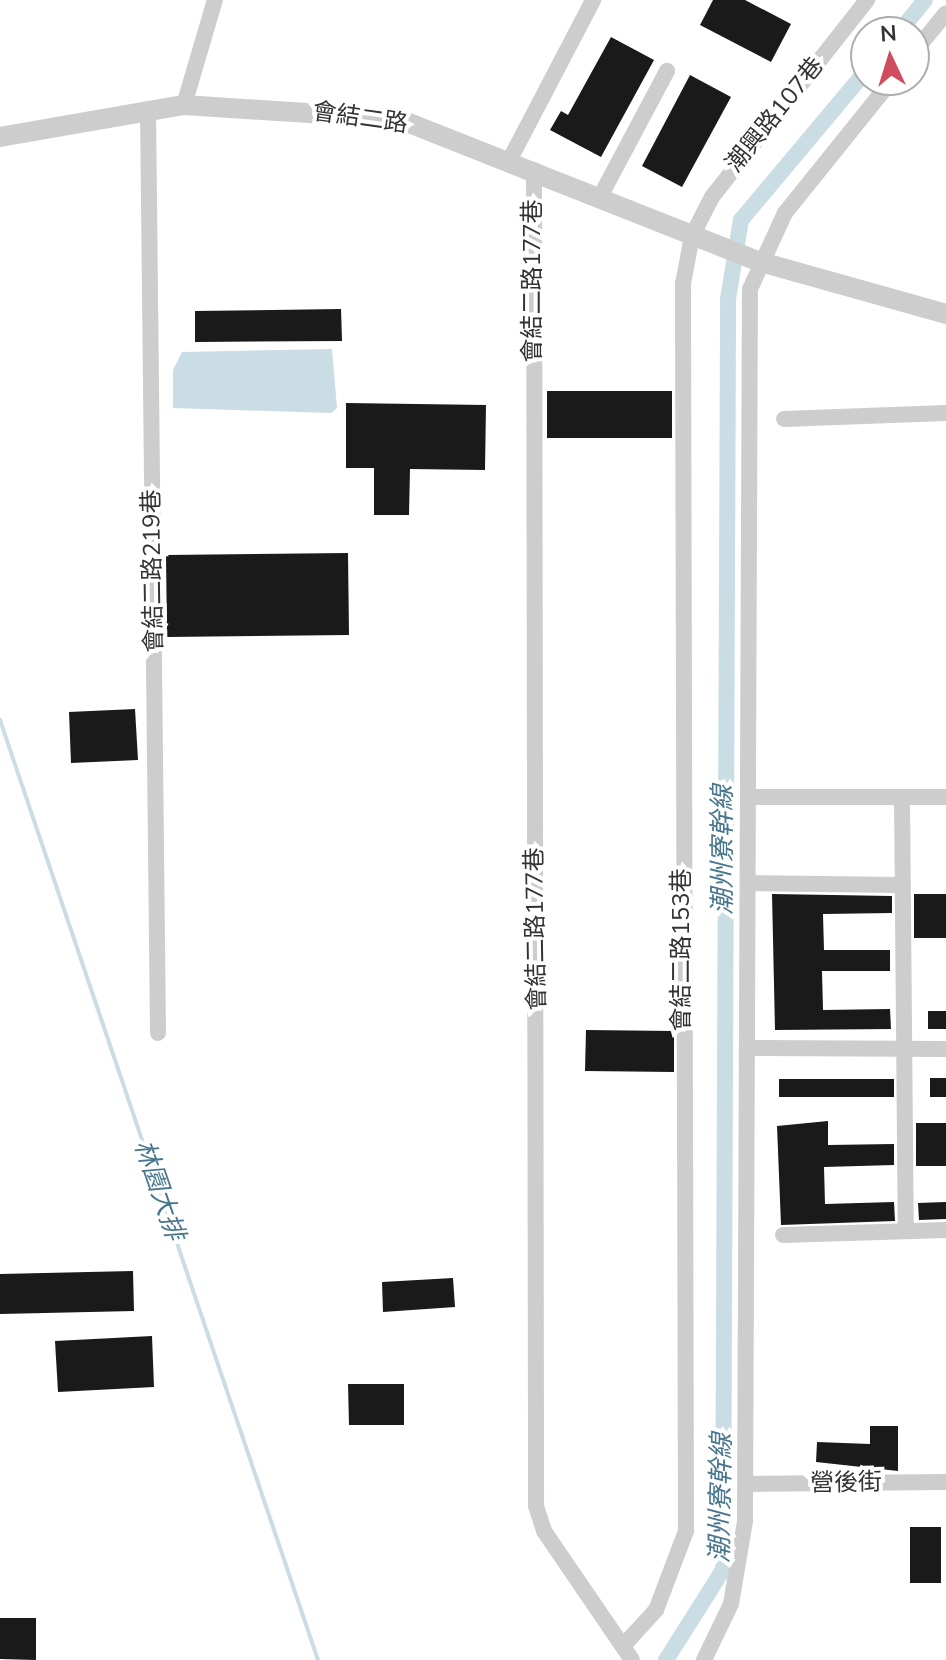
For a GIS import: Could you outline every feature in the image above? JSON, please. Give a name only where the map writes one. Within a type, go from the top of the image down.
[{"type":"street","points":[[184,105],[215,0]]},
{"type":"street","points":[[509,161],[593,0]]},
{"type":"street","name":"潮興路107巷","points":[[696,237],[725,176],[867,0]]},
{"type":"street","points":[[930,32],[946,13]]},
{"type":"street","points":[[600,197],[667,71]]},
{"type":"street","points":[[704,1660],[733,1593],[746,1484],[750,289],[757,261],[785,213],[879,96]]},
{"type":"street","name":"會結二路","points":[[0,137],[184,105],[399,119],[757,261]]},
{"type":"street","name":"會結二路219巷","points":[[148,109],[158,1033]]},
{"type":"street","name":"會結二路177巷","points":[[534,170],[536,1506],[544,1531],[627,1653]]},
{"type":"street","name":"會結二路153巷","points":[[627,1653],[656,1610],[686,1531],[680,633],[683,284],[696,237]]},
{"type":"street","points":[[757,261],[946,314]]},
{"type":"street","points":[[784,419],[946,413]]},
{"type":"street","points":[[749,797],[946,797]]},
{"type":"street","points":[[902,797],[900,885],[906,1230]]},
{"type":"street","points":[[749,883],[900,885]]},
{"type":"street","points":[[749,1048],[946,1049]]},
{"type":"street","points":[[783,1235],[946,1230]]},
{"type":"street","name":"營後街","points":[[746,1484],[946,1482]]},
{"type":"shaded area","points":[[332,349],[337,408],[331,413],[173,408],[173,370],[182,352]]},
{"type":"building","points":[[713,0],[745,0],[791,24],[771,62],[700,25]]},
{"type":"building","points":[[611,37],[654,60],[601,157],[550,130],[561,111],[568,115]]},
{"type":"building","points":[[690,75],[731,97],[682,187],[642,166]]},
{"type":"building","points":[[341,309],[342,341],[195,342],[195,311]]},
{"type":"building","points":[[547,391],[672,391],[672,438],[547,438]]},
{"type":"building","points":[[346,403],[486,405],[485,470],[410,469],[409,515],[374,515],[374,468],[346,468]]},
{"type":"building","points":[[348,553],[349,635],[167,637],[166,555]]},
{"type":"building","points":[[135,709],[138,760],[71,763],[69,712]]},
{"type":"building","points":[[772,894],[892,896],[892,913],[823,914],[824,950],[890,950],[890,971],[822,971],[823,1010],[890,1009],[891,1029],[775,1030]]},
{"type":"building","points":[[914,894],[946,894],[946,938],[914,938]]},
{"type":"building","points":[[928,1011],[946,1011],[946,1029],[928,1029]]},
{"type":"building","points":[[586,1030],[674,1031],[674,1072],[585,1071]]},
{"type":"building","points":[[930,1078],[946,1078],[946,1097],[930,1097]]},
{"type":"building","points":[[779,1079],[894,1079],[894,1097],[779,1097]]},
{"type":"building","points":[[828,1121],[828,1145],[894,1144],[894,1165],[824,1167],[825,1204],[894,1202],[895,1221],[781,1225],[777,1126]]},
{"type":"building","points":[[916,1123],[946,1123],[946,1166],[916,1166]]},
{"type":"building","points":[[946,1202],[946,1219],[919,1220],[918,1203]]},
{"type":"building","points":[[133,1271],[134,1311],[0,1314],[0,1274]]},
{"type":"building","points":[[453,1278],[455,1307],[383,1312],[382,1282]]},
{"type":"building","points":[[152,1336],[154,1387],[58,1392],[55,1341]]},
{"type":"building","points":[[348,1384],[404,1384],[404,1425],[349,1425]]},
{"type":"building","points":[[870,1426],[898,1426],[898,1471],[816,1462],[817,1442],[870,1444]]},
{"type":"building","points":[[910,1527],[941,1527],[941,1583],[910,1583]]},
{"type":"building","points":[[0,1618],[36,1618],[36,1660],[0,1659]]},
{"type":"waterway","name":"潮州寮幹線","points":[[912,16],[925,0]]},
{"type":"waterway","name":"潮州寮幹線","points":[[666,1660],[723,1570],[728,299],[741,220],[850,90]]},
{"type":"waterway","name":"林園大排","points":[[0,720],[318,1660]]}]
